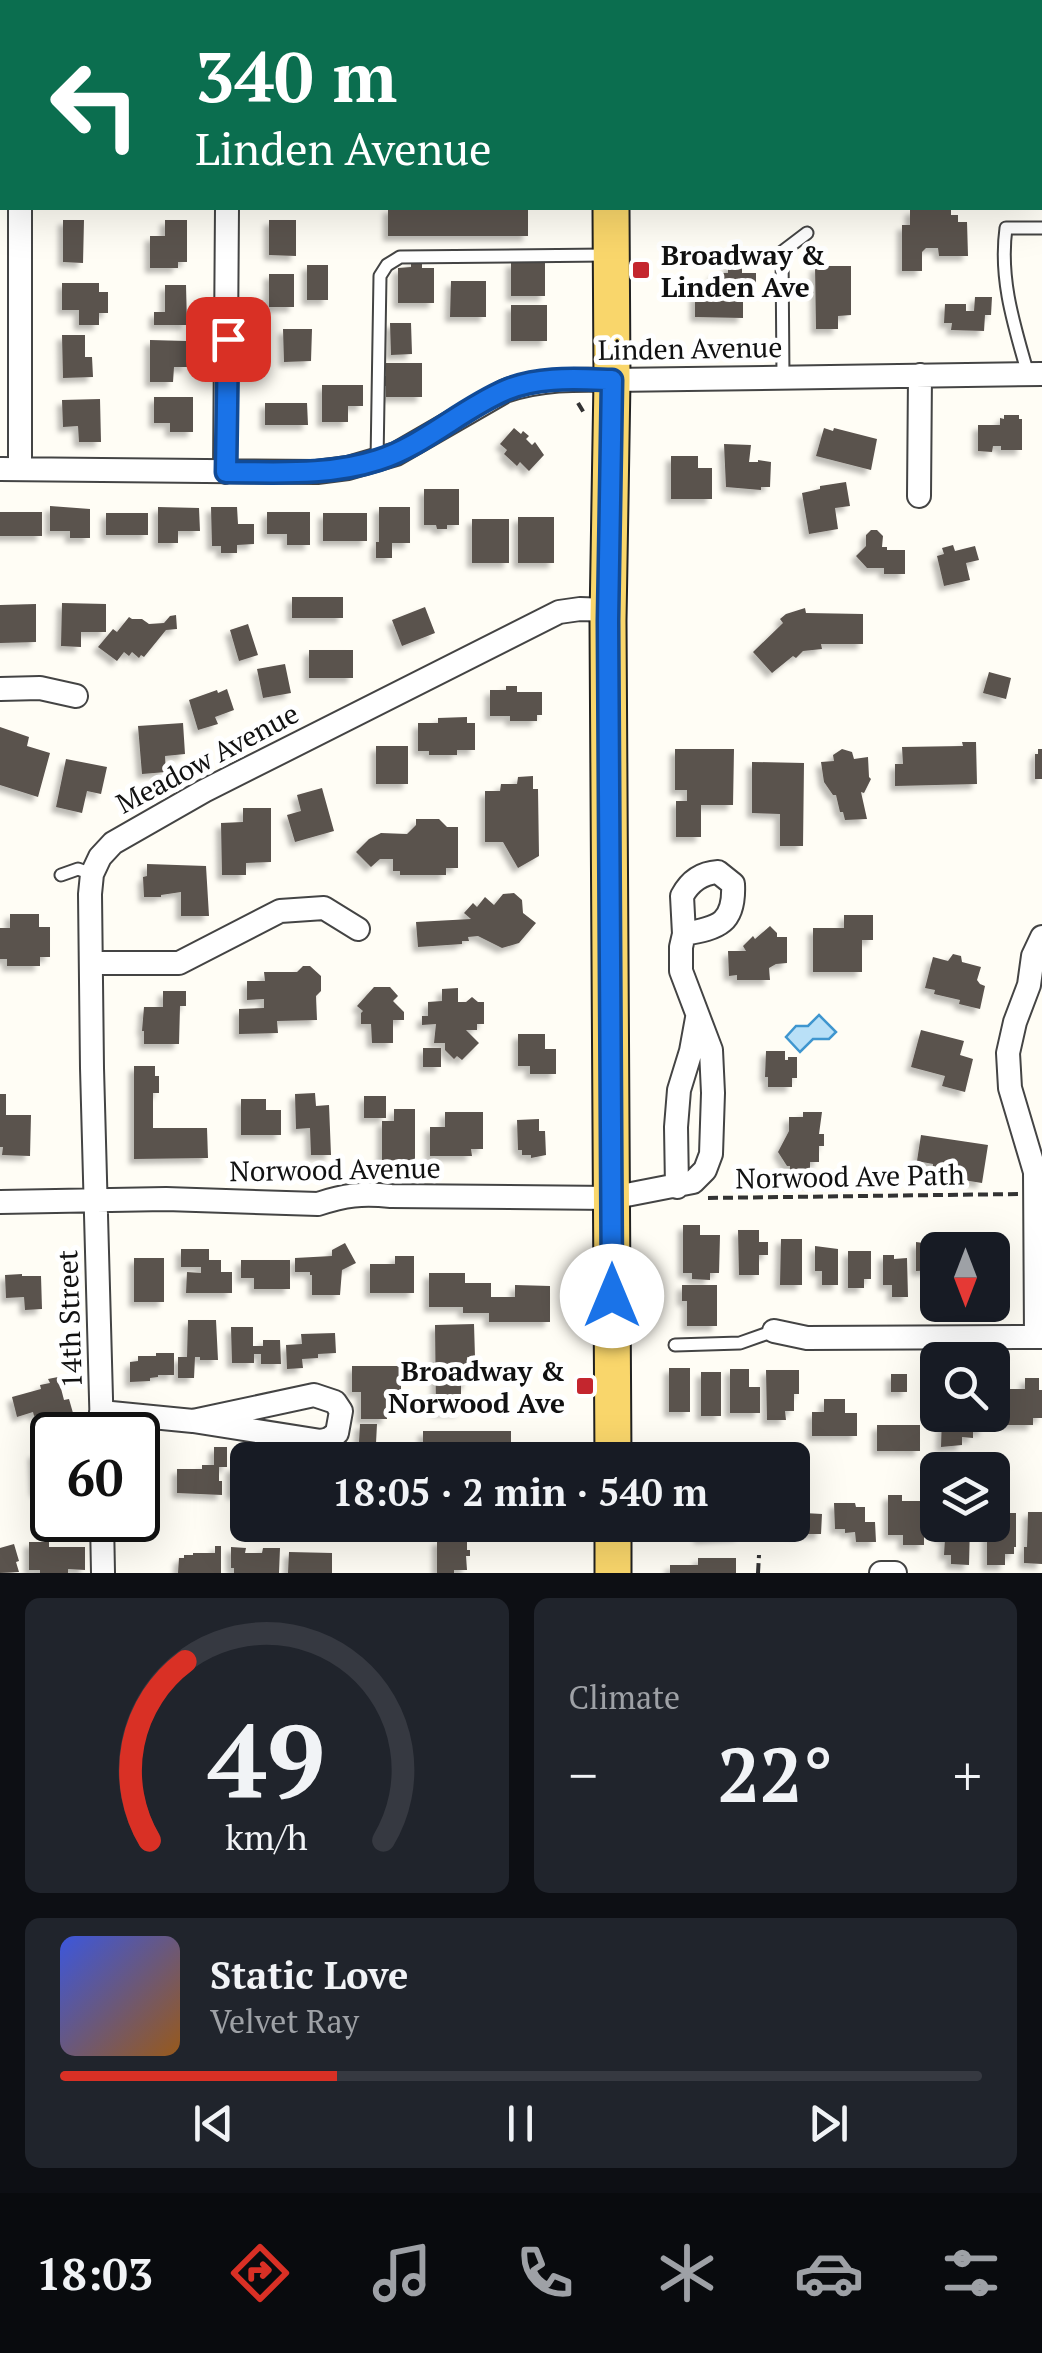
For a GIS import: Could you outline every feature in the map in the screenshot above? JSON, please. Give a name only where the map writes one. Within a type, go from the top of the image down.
[{"type":"main road","points":[[611,210],[612,1442]]},
{"type":"main road","points":[[612,1573],[613,1542]]},
{"type":"street","points":[[10,469],[20,210]]},
{"type":"street","points":[[226,472],[227,210]]},
{"type":"street","name":"Linden Avenue","points":[[10,469],[317,472],[377,461],[418,442],[505,390],[561,378],[1035,374]]},
{"type":"street","points":[[918,496],[920,375]]},
{"type":"street","name":"Meadow Avenue","points":[[92,874],[113,843],[204,790],[558,612],[609,610]]},
{"type":"street","points":[[0,689],[40,688],[76,696]]},
{"type":"street","points":[[92,874],[96,1201]]},
{"type":"street","points":[[92,963],[179,962],[280,911],[324,908],[358,929]]},
{"type":"street","points":[[684,934],[681,971],[711,1050],[714,1092],[711,1154],[686,1193]]},
{"type":"street","points":[[774,1331],[806,1338],[1039,1337],[1035,1172],[1010,1088],[1008,1052],[1029,985],[1033,956],[1042,936]]},
{"type":"street","points":[[686,1193],[676,1126],[679,1090],[697,1016]]},
{"type":"street","name":"Norwood Avenue","points":[[0,1202],[166,1199],[318,1204],[363,1193],[611,1198],[686,1193]]},
{"type":"street","name":"14th Street","points":[[96,1201],[102,1412]]},
{"type":"street","points":[[160,1422],[193,1421],[314,1396],[334,1402],[341,1411],[337,1433],[321,1441],[193,1421]]},
{"type":"street","points":[[102,1542],[103,1573]]},
{"type":"street","points":[[880,1573],[894,1573]]},
{"type":"lane","points":[[1035,374],[1008,306],[1004,246],[1006,228],[1042,228]]},
{"type":"lane","points":[[782,377],[782,252],[806,233]]},
{"type":"lane","points":[[377,461],[380,276],[387,265],[400,257],[611,256]]},
{"type":"lane","points":[[61,875],[78,869],[92,874]]},
{"type":"lane","points":[[674,1345],[740,1343],[774,1331]]},
{"type":"path","name":"Norwood Ave Path","points":[[686,1193],[1023,1194]]},
{"type":"path","points":[[758,1573],[759,1555]]},
{"type":"water","points":[[819,1015],[836,1032],[829,1039],[813,1039],[800,1052],[786,1037],[796,1026],[808,1026]]},
{"type":"building","points":[[388,210],[528,210],[528,236],[388,236]]},
{"type":"building","points":[[910,210],[951,210],[951,215],[958,215],[958,222],[967,222],[968,256],[939,256],[938,248],[926,248],[922,252],[922,271],[902,271],[902,225],[910,225]]},
{"type":"building","points":[[63,220],[84,220],[83,263],[63,262]]},
{"type":"building","points":[[165,220],[187,220],[187,262],[178,262],[178,268],[150,268],[150,236],[165,236]]},
{"type":"building","points":[[269,220],[296,220],[296,256],[269,255]]},
{"type":"building","points":[[411,262],[422,262],[422,268],[434,268],[434,303],[398,303],[398,268],[411,267]]},
{"type":"building","points":[[511,262],[545,262],[545,296],[511,296]]},
{"type":"building","points":[[728,264],[742,265],[742,273],[756,273],[756,292],[743,292],[743,318],[695,317],[695,294],[713,295],[713,273],[728,273]]},
{"type":"building","points":[[307,265],[328,265],[328,300],[307,300]]},
{"type":"building","points":[[815,266],[851,266],[851,315],[838,316],[838,329],[816,329]]},
{"type":"building","points":[[269,274],[294,274],[294,307],[269,307]]},
{"type":"building","points":[[451,281],[486,281],[486,317],[450,317]]},
{"type":"building","points":[[62,283],[99,283],[99,292],[108,292],[108,313],[99,313],[99,325],[79,325],[79,310],[62,310]]},
{"type":"building","points":[[165,285],[186,285],[187,325],[154,325],[154,312],[165,312]]},
{"type":"building","points":[[975,297],[992,297],[991,315],[985,315],[984,331],[951,330],[952,323],[944,323],[945,304],[966,304],[966,311],[974,311]]},
{"type":"building","points":[[511,305],[547,305],[547,341],[511,341]]},
{"type":"building","points":[[390,323],[411,323],[412,354],[391,355]]},
{"type":"building","points":[[283,329],[312,329],[311,361],[284,362]]},
{"type":"building","points":[[62,335],[85,335],[85,357],[92,357],[93,377],[63,378]]},
{"type":"building","points":[[150,340],[187,341],[187,367],[174,367],[173,382],[150,382]]},
{"type":"building","points":[[386,363],[422,363],[422,397],[386,397],[382,376],[386,376]]},
{"type":"building","points":[[322,385],[363,385],[363,406],[348,406],[348,422],[322,422]]},
{"type":"building","points":[[154,397],[193,397],[193,432],[170,432],[170,423],[154,423]]},
{"type":"building","points":[[100,399],[101,442],[79,442],[78,426],[63,427],[62,400]]},
{"type":"building","points":[[265,403],[307,403],[308,425],[265,425]]},
{"type":"building","points":[[1004,415],[1019,415],[1022,419],[1022,450],[993,446],[992,452],[978,451],[978,425],[1000,425]]},
{"type":"building","points":[[514,428],[529,436],[526,439],[532,445],[535,442],[544,455],[529,471],[504,454],[507,450],[500,444]]},
{"type":"building","points":[[824,428],[877,439],[871,470],[816,456]]},
{"type":"building","points":[[724,444],[751,445],[749,462],[771,462],[770,487],[726,487]]},
{"type":"building","points":[[671,456],[698,456],[698,468],[712,468],[712,499],[671,499]]},
{"type":"building","points":[[846,482],[850,506],[835,508],[838,529],[809,534],[802,493]]},
{"type":"building","points":[[424,489],[459,489],[459,525],[437,529],[436,525],[424,525]]},
{"type":"building","points":[[50,506],[90,509],[90,538],[70,538],[70,531],[50,531]]},
{"type":"building","points":[[158,507],[199,508],[200,531],[178,531],[178,543],[158,543]]},
{"type":"building","points":[[211,507],[237,507],[238,524],[254,524],[254,544],[237,545],[237,553],[221,553],[221,546],[212,546]]},
{"type":"building","points":[[379,507],[410,507],[410,543],[392,543],[392,558],[376,558]]},
{"type":"building","points":[[0,512],[42,512],[42,536],[0,536]]},
{"type":"building","points":[[267,512],[310,512],[310,545],[287,545],[287,534],[267,534]]},
{"type":"building","points":[[106,513],[148,513],[148,535],[106,535]]},
{"type":"building","points":[[323,513],[367,513],[367,541],[323,541]]},
{"type":"building","points":[[518,517],[554,517],[554,563],[518,563]]},
{"type":"building","points":[[472,519],[509,519],[509,563],[472,563]]},
{"type":"building","points":[[871,530],[883,536],[882,547],[887,550],[905,550],[905,574],[884,574],[884,568],[867,568],[856,556],[866,546],[866,535]]},
{"type":"building","points":[[953,545],[955,551],[975,546],[979,560],[966,563],[970,580],[944,586],[937,556],[944,554],[942,548]]},
{"type":"building","points":[[292,597],[343,597],[343,618],[292,618]]},
{"type":"building","points":[[62,603],[106,604],[106,632],[81,632],[81,647],[61,646]]},
{"type":"building","points":[[36,604],[36,642],[0,643],[0,605]]},
{"type":"building","points":[[425,607],[435,633],[402,646],[392,620]]},
{"type":"building","points":[[805,608],[806,613],[863,614],[863,644],[821,644],[822,649],[803,651],[772,673],[753,652],[783,623],[780,619]]},
{"type":"building","points":[[176,615],[177,629],[166,630],[144,657],[124,652],[117,661],[98,647],[129,617],[149,624],[164,623]]},
{"type":"building","points":[[248,624],[258,655],[239,661],[230,630]]},
{"type":"building","points":[[309,650],[353,650],[353,678],[309,678]]},
{"type":"building","points":[[285,664],[291,693],[263,698],[257,669]]},
{"type":"building","points":[[989,672],[1011,678],[1006,699],[983,693]]},
{"type":"building","points":[[506,686],[517,686],[517,692],[542,692],[542,715],[537,715],[537,721],[490,716],[490,690],[506,690]]},
{"type":"building","points":[[227,689],[234,710],[215,717],[218,724],[198,730],[189,700]]},
{"type":"building","points":[[467,717],[467,723],[475,723],[475,750],[457,750],[457,755],[418,751],[418,723]]},
{"type":"building","points":[[183,723],[185,754],[165,756],[166,772],[142,774],[138,726]]},
{"type":"building","points":[[0,727],[29,737],[27,746],[50,753],[38,797],[0,785]]},
{"type":"building","points":[[962,742],[976,742],[977,784],[895,786],[895,764],[903,764],[902,747],[963,746]]},
{"type":"building","points":[[376,746],[408,746],[408,784],[376,784]]},
{"type":"building","points":[[675,749],[734,749],[733,805],[701,805],[701,837],[676,837],[676,801],[687,801],[687,790],[675,790]]},
{"type":"building","points":[[842,749],[852,752],[854,759],[868,757],[871,779],[861,792],[867,819],[845,820],[836,795],[824,782],[821,762],[834,761],[833,755]]},
{"type":"building","points":[[1038,749],[1042,749],[1042,779],[1035,779]]},
{"type":"building","points":[[66,759],[107,767],[101,794],[87,791],[82,813],[56,807]]},
{"type":"building","points":[[752,762],[804,763],[803,846],[780,846],[780,814],[752,813]]},
{"type":"building","points":[[533,776],[533,789],[538,789],[539,856],[518,868],[503,842],[485,842],[485,791],[500,791],[501,784],[517,784],[518,777]]},
{"type":"building","points":[[322,788],[334,831],[295,842],[287,815],[301,811],[297,795]]},
{"type":"building","points":[[243,808],[271,808],[271,862],[246,863],[246,875],[222,875],[221,823],[243,822]]},
{"type":"building","points":[[416,819],[439,819],[447,827],[458,827],[458,868],[446,868],[446,875],[400,875],[400,871],[393,871],[393,859],[380,859],[371,867],[356,852],[381,833],[407,834],[416,825]]},
{"type":"building","points":[[147,864],[206,866],[209,916],[181,916],[181,892],[144,897]]},
{"type":"building","points":[[514,893],[522,900],[523,913],[536,923],[519,943],[502,948],[478,936],[468,937],[469,941],[462,944],[418,947],[416,922],[471,919],[464,913],[473,903],[477,907],[485,897],[494,905],[503,894]]},
{"type":"building","points":[[10,914],[39,914],[39,927],[50,927],[50,957],[40,957],[40,966],[7,966],[7,959],[0,959],[0,928],[10,928]]},
{"type":"building","points":[[844,915],[873,915],[873,940],[862,940],[862,972],[813,972],[813,928],[844,928]]},
{"type":"building","points":[[770,926],[777,937],[787,937],[787,963],[769,968],[770,980],[737,980],[737,975],[729,976],[728,951],[746,951],[743,946]]},
{"type":"building","points":[[953,954],[961,956],[962,962],[981,967],[977,980],[985,986],[980,1009],[925,988],[933,957],[948,961]]},
{"type":"building","points":[[310,966],[321,976],[321,991],[316,996],[317,1020],[277,1021],[278,1033],[239,1034],[239,1009],[264,1008],[264,999],[247,1000],[247,981],[265,981],[264,972],[297,972]]},
{"type":"building","points":[[374,987],[390,987],[398,996],[393,1001],[404,1012],[404,1020],[393,1020],[393,1043],[372,1043],[371,1024],[361,1024],[363,1011],[357,1006]]},
{"type":"building","points":[[458,988],[458,1002],[472,997],[484,1002],[484,1024],[477,1024],[477,1030],[466,1030],[479,1043],[462,1060],[457,1056],[454,1059],[445,1050],[445,1043],[434,1043],[436,1024],[422,1025],[422,1016],[428,1016],[428,1002],[442,1001],[442,989]]},
{"type":"building","points":[[163,991],[186,991],[186,1006],[180,1006],[179,1044],[144,1044],[144,1007],[163,1007]]},
{"type":"building","points":[[921,1030],[964,1041],[960,1055],[973,1059],[965,1092],[942,1086],[945,1076],[911,1067]]},
{"type":"building","points":[[518,1034],[545,1034],[545,1049],[556,1049],[556,1074],[530,1074],[530,1066],[518,1066]]},
{"type":"building","points":[[423,1048],[441,1048],[441,1067],[423,1067]]},
{"type":"building","points":[[766,1051],[785,1051],[785,1060],[797,1057],[797,1078],[792,1078],[792,1087],[768,1087]]},
{"type":"building","points":[[134,1066],[155,1066],[155,1076],[159,1076],[159,1093],[153,1093],[153,1128],[207,1128],[208,1158],[134,1159]]},
{"type":"building","points":[[315,1093],[316,1106],[329,1105],[331,1155],[311,1155],[310,1128],[296,1129],[295,1094]]},
{"type":"building","points":[[0,1094],[6,1094],[6,1115],[31,1115],[30,1156],[2,1155]]},
{"type":"building","points":[[364,1096],[386,1096],[386,1118],[364,1118]]},
{"type":"building","points":[[241,1099],[266,1099],[266,1110],[281,1110],[281,1135],[241,1135]]},
{"type":"building","points":[[394,1109],[415,1109],[415,1164],[382,1164],[382,1121],[394,1121]]},
{"type":"building","points":[[445,1112],[483,1112],[483,1149],[471,1149],[472,1156],[430,1156],[430,1127],[445,1127]]},
{"type":"building","points":[[803,1112],[822,1112],[819,1134],[824,1134],[824,1146],[819,1146],[819,1162],[810,1162],[814,1183],[790,1183],[790,1166],[778,1152],[789,1131],[789,1117],[803,1117]]},
{"type":"building","points":[[539,1119],[539,1131],[545,1131],[546,1155],[522,1155],[522,1150],[518,1150],[517,1120]]},
{"type":"building","points":[[921,1135],[988,1145],[982,1183],[932,1175],[933,1164],[917,1161]]},
{"type":"building","points":[[683,1225],[700,1225],[700,1235],[720,1235],[719,1273],[710,1273],[710,1280],[692,1279],[692,1273],[683,1273]]},
{"type":"building","points":[[738,1230],[759,1230],[759,1242],[768,1242],[768,1255],[759,1255],[759,1275],[739,1275]]},
{"type":"building","points":[[781,1239],[802,1239],[802,1285],[780,1285]]},
{"type":"building","points":[[916,1242],[920,1243],[920,1271],[916,1271]]},
{"type":"building","points":[[345,1243],[356,1263],[342,1270],[340,1295],[312,1295],[312,1275],[295,1272],[295,1258],[332,1256],[332,1250]]},
{"type":"building","points":[[815,1246],[838,1249],[838,1285],[822,1285],[822,1271],[815,1271]]},
{"type":"building","points":[[181,1249],[209,1249],[209,1260],[221,1260],[221,1272],[232,1272],[232,1293],[186,1293],[187,1272],[201,1273],[201,1267],[181,1267]]},
{"type":"building","points":[[848,1251],[871,1251],[871,1279],[864,1279],[864,1288],[848,1288]]},
{"type":"building","points":[[883,1255],[907,1258],[908,1297],[892,1297],[892,1285],[883,1285]]},
{"type":"building","points":[[395,1256],[414,1256],[414,1293],[370,1293],[370,1264],[395,1264]]},
{"type":"building","points":[[134,1258],[164,1258],[164,1302],[134,1302]]},
{"type":"building","points":[[241,1260],[290,1260],[290,1289],[254,1289],[254,1278],[241,1278]]},
{"type":"building","points":[[429,1273],[465,1273],[465,1283],[491,1283],[491,1297],[515,1297],[515,1285],[550,1286],[550,1322],[489,1322],[489,1313],[463,1313],[463,1307],[429,1307]]},
{"type":"building","points":[[5,1275],[41,1276],[42,1309],[25,1310],[24,1297],[6,1298]]},
{"type":"building","points":[[682,1285],[717,1285],[717,1326],[687,1326],[687,1301],[682,1301]]},
{"type":"building","points":[[188,1320],[216,1320],[218,1360],[195,1357],[194,1378],[178,1378],[178,1357],[187,1357]]},
{"type":"building","points":[[474,1324],[475,1357],[467,1357],[468,1384],[461,1384],[461,1412],[436,1412],[435,1325]]},
{"type":"building","points":[[231,1327],[253,1327],[253,1346],[263,1346],[263,1340],[280,1340],[281,1364],[261,1364],[261,1354],[254,1354],[254,1363],[232,1363]]},
{"type":"building","points":[[335,1333],[336,1353],[302,1359],[303,1368],[287,1369],[286,1345],[302,1344],[301,1334]]},
{"type":"building","points":[[174,1353],[174,1375],[130,1382],[130,1362],[138,1361],[138,1356]]},
{"type":"building","points":[[352,1366],[401,1366],[401,1390],[386,1390],[387,1419],[361,1419],[361,1392],[352,1392]]},
{"type":"building","points":[[669,1368],[690,1368],[690,1412],[669,1412]]},
{"type":"building","points":[[730,1369],[749,1369],[749,1387],[760,1387],[760,1413],[730,1413]]},
{"type":"building","points":[[766,1370],[799,1370],[799,1394],[794,1394],[794,1411],[785,1411],[786,1420],[767,1420]]},
{"type":"building","points":[[701,1372],[721,1372],[721,1416],[701,1416]]},
{"type":"building","points":[[891,1374],[907,1374],[907,1392],[891,1392]]},
{"type":"building","points":[[58,1377],[64,1400],[69,1399],[73,1412],[30,1412],[17,1417],[12,1397],[41,1389],[40,1385],[50,1383],[48,1379]]},
{"type":"building","points":[[1025,1378],[1039,1378],[1042,1418],[1033,1418],[1033,1425],[1010,1425],[1010,1389],[1025,1389]]},
{"type":"building","points":[[824,1399],[845,1399],[845,1413],[857,1413],[857,1436],[812,1436],[812,1412],[824,1412]]},
{"type":"building","points":[[360,1424],[377,1424],[376,1442],[359,1442]]},
{"type":"building","points":[[877,1425],[920,1425],[920,1451],[877,1451]]},
{"type":"building","points":[[423,1431],[511,1431],[511,1442],[423,1442]]},
{"type":"building","points":[[941,1432],[973,1432],[973,1438],[962,1437],[962,1445],[941,1447]]},
{"type":"building","points":[[214,1447],[227,1447],[227,1467],[219,1467],[222,1495],[177,1493],[177,1469],[214,1465]]},
{"type":"building","points":[[888,1495],[902,1495],[902,1501],[920,1501],[920,1542],[924,1545],[903,1545],[903,1535],[888,1535]]},
{"type":"building","points":[[834,1503],[865,1507],[865,1522],[875,1522],[876,1542],[856,1542],[855,1532],[835,1529]]},
{"type":"building","points":[[1028,1512],[1042,1512],[1042,1564],[1024,1563]]},
{"type":"building","points":[[810,1513],[822,1514],[821,1534],[810,1534]]},
{"type":"building","points":[[1010,1513],[1016,1513],[1014,1554],[1005,1554],[1005,1565],[987,1565],[987,1542],[1010,1542]]},
{"type":"building","points":[[29,1542],[49,1542],[49,1547],[85,1547],[85,1570],[29,1570]]},
{"type":"building","points":[[437,1542],[467,1542],[467,1570],[437,1573]]},
{"type":"building","points":[[945,1542],[970,1542],[969,1565],[951,1564],[951,1555],[944,1555]]},
{"type":"building","points":[[14,1544],[19,1572],[0,1573],[0,1548]]},
{"type":"building","points":[[215,1546],[221,1546],[221,1573],[178,1573],[179,1558],[193,1553],[215,1553]]},
{"type":"building","points":[[231,1547],[246,1548],[245,1553],[280,1548],[279,1573],[234,1573]]},
{"type":"building","points":[[289,1552],[332,1553],[332,1573],[288,1573]]},
{"type":"building","points":[[698,1558],[736,1558],[736,1573],[670,1573],[670,1565],[698,1565]]},
{"type":"place","name":"Broadway & Linden Ave","points":[[641,270]]},
{"type":"place","name":"Broadway & Norwood Ave","points":[[585,1386]]},
{"type":"route","points":[[228,339],[226,472],[317,472],[374,462],[418,442],[505,390],[561,378],[612,380],[608,621],[612,1296]]}]
